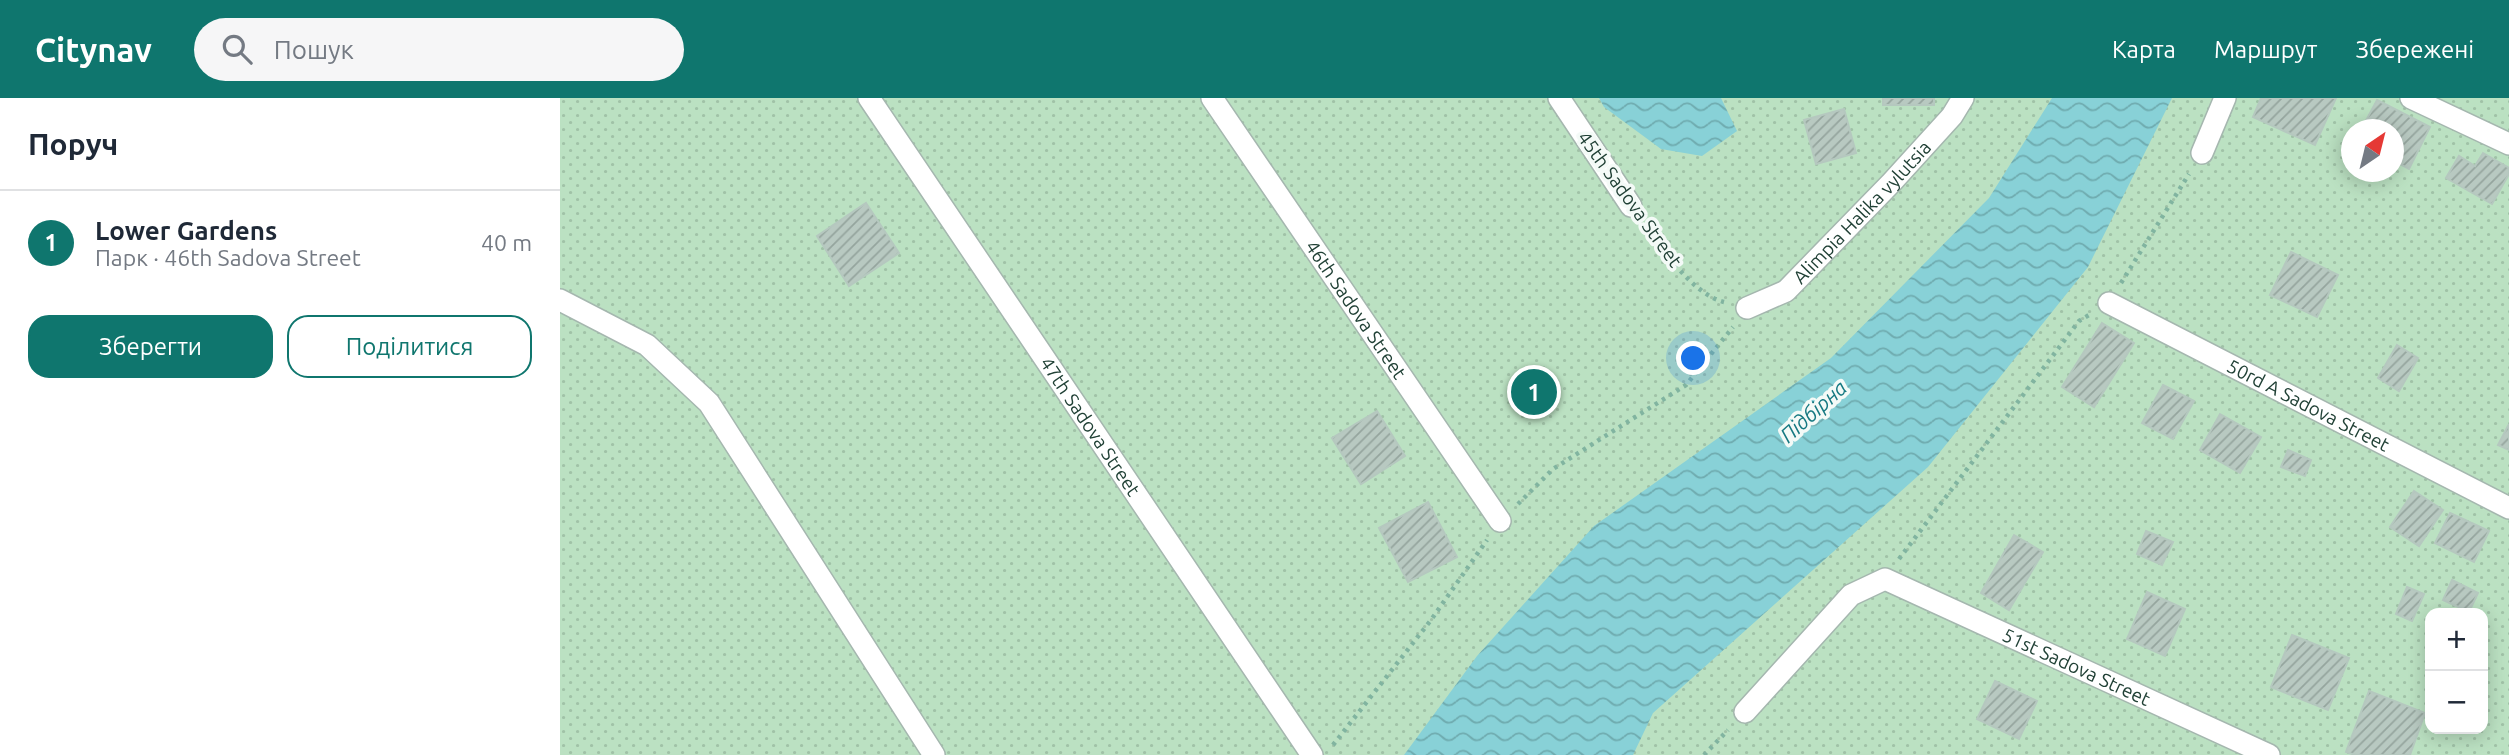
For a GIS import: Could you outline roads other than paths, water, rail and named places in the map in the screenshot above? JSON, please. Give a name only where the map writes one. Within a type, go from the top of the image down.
[{"type":"street","name":"47th Sadova Street","points":[[869,98],[1312,755]]},
{"type":"street","name":"46th Sadova Street","points":[[1212,98],[1500,521]]},
{"type":"street","name":"45th Sadova Street","points":[[1559,98],[1631,206]]},
{"type":"street","name":"Alimpia Halika vylutsia","points":[[1747,309],[1786,291],[1892,182],[1952,116],[1963,98]]},
{"type":"street","points":[[2202,153],[2225,98]]},
{"type":"street","points":[[2411,98],[2509,144]]},
{"type":"street","points":[[560,300],[647,345],[709,403],[934,755]]},
{"type":"street","name":"50rd A Sadova Street","points":[[2109,303],[2509,508]]},
{"type":"street","name":"51st Sadova Street","points":[[1745,712],[1851,595],[1885,579],[2269,755]]},
{"type":"water","points":[[1599,98],[1721,98],[1737,131],[1702,156],[1661,149],[1604,107]]},
{"type":"water","name":"Підбірна","points":[[2052,98],[2172,98],[2088,267],[1928,467],[1653,713],[1633,755],[1404,755],[1477,656],[1594,526],[1831,358],[1989,198]]},
{"type":"place","name":"Lower Gardens","points":[[1534,392]]}]
